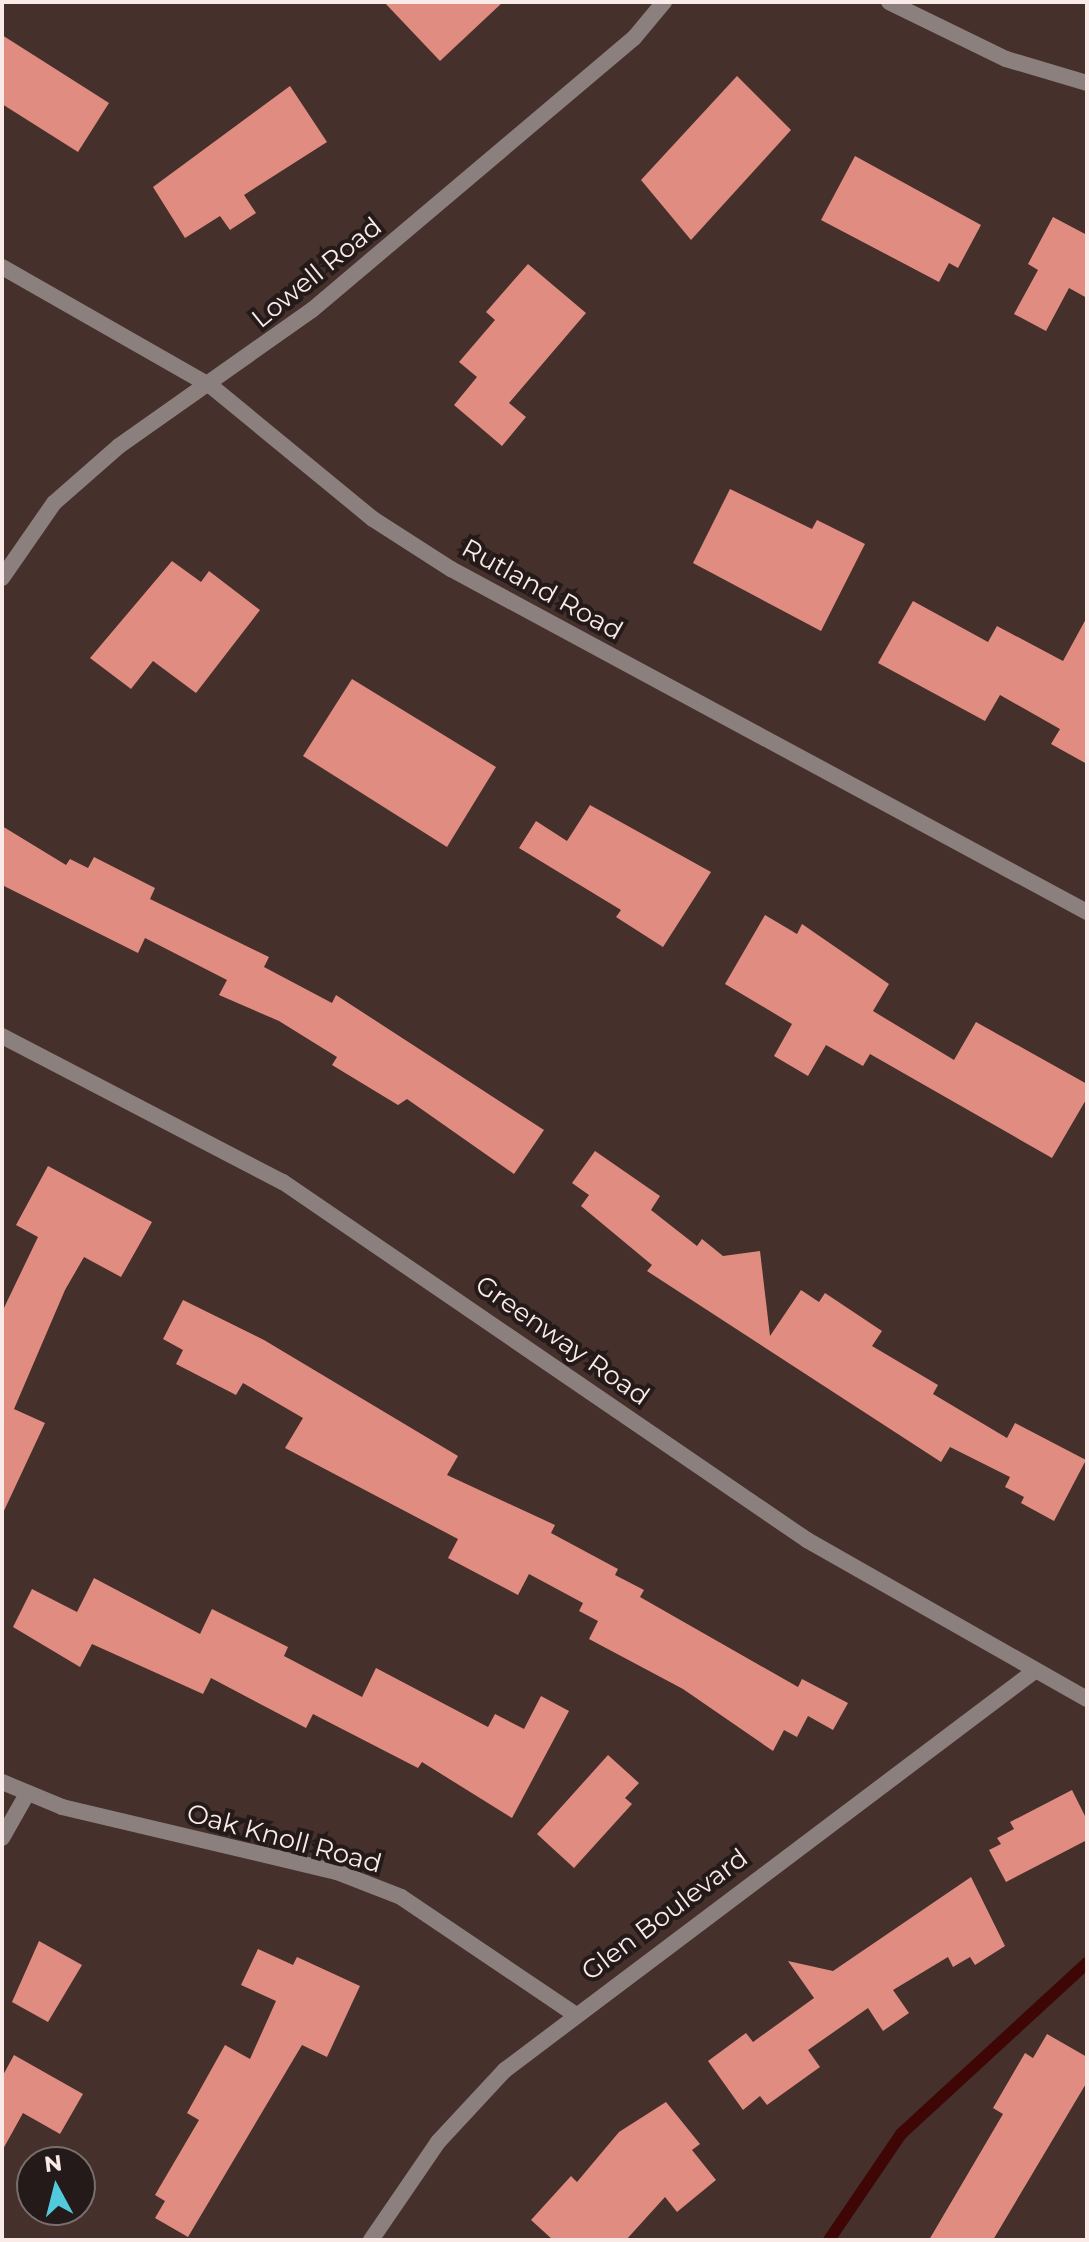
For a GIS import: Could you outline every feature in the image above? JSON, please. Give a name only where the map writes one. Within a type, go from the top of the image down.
[{"type":"street","name":"Lowell Road","points":[[2,578],[54,503],[119,446],[211,386],[622,48],[664,2]]},
{"type":"street","points":[[889,2],[1006,59],[1087,83]]},
{"type":"street","name":"Rutland Road","points":[[2,267],[211,386],[361,510],[451,569],[1087,912]]},
{"type":"street","name":"Greenway Road","points":[[4,1042],[283,1182],[807,1540],[1032,1673],[1087,1699]]},
{"type":"street","name":"Glen Boulevard","points":[[371,2240],[438,2142],[573,2013],[1032,1673]]},
{"type":"street","name":"Oak Knoll Road","points":[[2,1782],[27,1794],[337,1872],[401,1897],[573,2013]]},
{"type":"street","points":[[2,1838],[27,1794]]},
{"type":"building","points":[[384,2],[503,2],[440,61]]},
{"type":"building","points":[[2,35],[109,103],[78,152],[2,104]]},
{"type":"building","points":[[737,76],[791,130],[691,240],[641,180]]},
{"type":"building","points":[[290,86],[327,142],[244,195],[256,213],[230,230],[220,216],[185,238],[153,187]]},
{"type":"building","points":[[855,156],[981,225],[958,268],[949,263],[939,282],[821,220]]},
{"type":"building","points":[[1053,217],[1087,235],[1087,298],[1069,288],[1046,331],[1014,314],[1038,270],[1028,264]]},
{"type":"building","points":[[528,264],[586,313],[509,403],[526,417],[502,446],[454,405],[477,377],[459,362],[495,320],[486,312]]},
{"type":"building","points":[[730,489],[812,529],[817,520],[865,544],[821,631],[693,563]]},
{"type":"building","points":[[172,561],[201,582],[209,571],[260,610],[196,693],[153,661],[131,689],[90,658]]},
{"type":"building","points":[[913,601],[988,642],[997,626],[1063,661],[1087,617],[1087,764],[1051,744],[1060,729],[1000,695],[985,721],[878,663]]},
{"type":"building","points":[[352,679],[496,767],[447,847],[303,756]]},
{"type":"building","points":[[590,805],[711,872],[663,947],[616,917],[621,910],[519,848],[536,821],[567,841]]},
{"type":"building","points":[[2,826],[66,865],[70,859],[88,868],[94,857],[155,888],[150,899],[269,957],[264,967],[332,1003],[336,995],[544,1130],[514,1174],[407,1099],[398,1105],[332,1065],[337,1057],[279,1021],[219,995],[227,980],[145,938],[138,953],[2,885]]},
{"type":"building","points":[[765,915],[797,934],[802,924],[889,984],[873,1011],[954,1060],[976,1022],[1087,1084],[1087,1098],[1052,1158],[870,1054],[863,1066],[826,1045],[808,1076],[774,1056],[792,1024],[725,984]]},
{"type":"building","points":[[595,1151],[660,1196],[651,1210],[697,1246],[702,1239],[723,1256],[760,1251],[770,1336],[801,1290],[819,1302],[825,1293],[882,1331],[872,1346],[938,1385],[933,1394],[1007,1438],[1015,1423],[1086,1460],[1054,1521],[1021,1503],[1024,1497],[1005,1487],[1010,1477],[950,1447],[941,1462],[647,1271],[652,1265],[581,1206],[589,1195],[572,1183]]},
{"type":"building","points":[[48,1166],[152,1222],[121,1277],[84,1257],[65,1290],[14,1409],[45,1423],[2,1515],[2,1312],[38,1237],[16,1225]]},
{"type":"building","points":[[183,1300],[264,1340],[458,1456],[447,1475],[555,1525],[551,1533],[618,1569],[615,1575],[644,1590],[640,1597],[798,1687],[802,1679],[848,1703],[833,1730],[808,1716],[797,1737],[784,1730],[773,1751],[683,1689],[589,1639],[598,1621],[579,1611],[583,1603],[529,1574],[518,1595],[448,1558],[458,1539],[285,1448],[303,1418],[243,1383],[236,1395],[176,1364],[183,1350],[163,1339]]},
{"type":"building","points":[[94,1578],[200,1634],[212,1609],[288,1647],[284,1656],[362,1697],[376,1668],[488,1727],[495,1714],[524,1729],[541,1696],[569,1711],[512,1818],[422,1762],[418,1768],[313,1714],[306,1728],[211,1678],[203,1694],[92,1644],[80,1667],[13,1627],[32,1589],[77,1612]]},
{"type":"building","points":[[608,1755],[639,1783],[625,1798],[632,1804],[574,1868],[537,1834]]},
{"type":"building","points":[[1072,1790],[1087,1820],[1087,1840],[1006,1882],[989,1850],[1001,1844],[997,1838],[1014,1829],[1010,1822]]},
{"type":"building","points":[[971,1877],[1005,1946],[975,1965],[970,1957],[953,1967],[948,1957],[893,1990],[909,2013],[883,2031],[868,2008],[808,2050],[820,2067],[767,2105],[760,2096],[743,2110],[708,2061],[746,2033],[753,2042],[814,1998],[788,1961],[833,1971]]},
{"type":"building","points":[[39,1941],[82,1965],[48,2022],[12,2002]]},
{"type":"building","points":[[258,1949],[293,1965],[297,1957],[360,1986],[327,2057],[302,2045],[188,2237],[155,2218],[165,2201],[155,2195],[199,2120],[187,2113],[225,2045],[250,2059],[276,2001],[241,1985]]},
{"type":"building","points":[[1047,2034],[1087,2057],[1087,2082],[993,2240],[929,2240],[1003,2114],[993,2108],[1025,2053],[1033,2058]]},
{"type":"building","points":[[14,2055],[83,2094],[60,2134],[23,2113],[2,2151],[2,2077]]},
{"type":"building","points":[[666,2102],[700,2144],[692,2150],[716,2180],[677,2212],[665,2197],[626,2240],[553,2240],[531,2220],[571,2176],[577,2182],[619,2132]]},
{"type":"waterway","points":[[829,2240],[901,2134],[1087,1963]]}]
